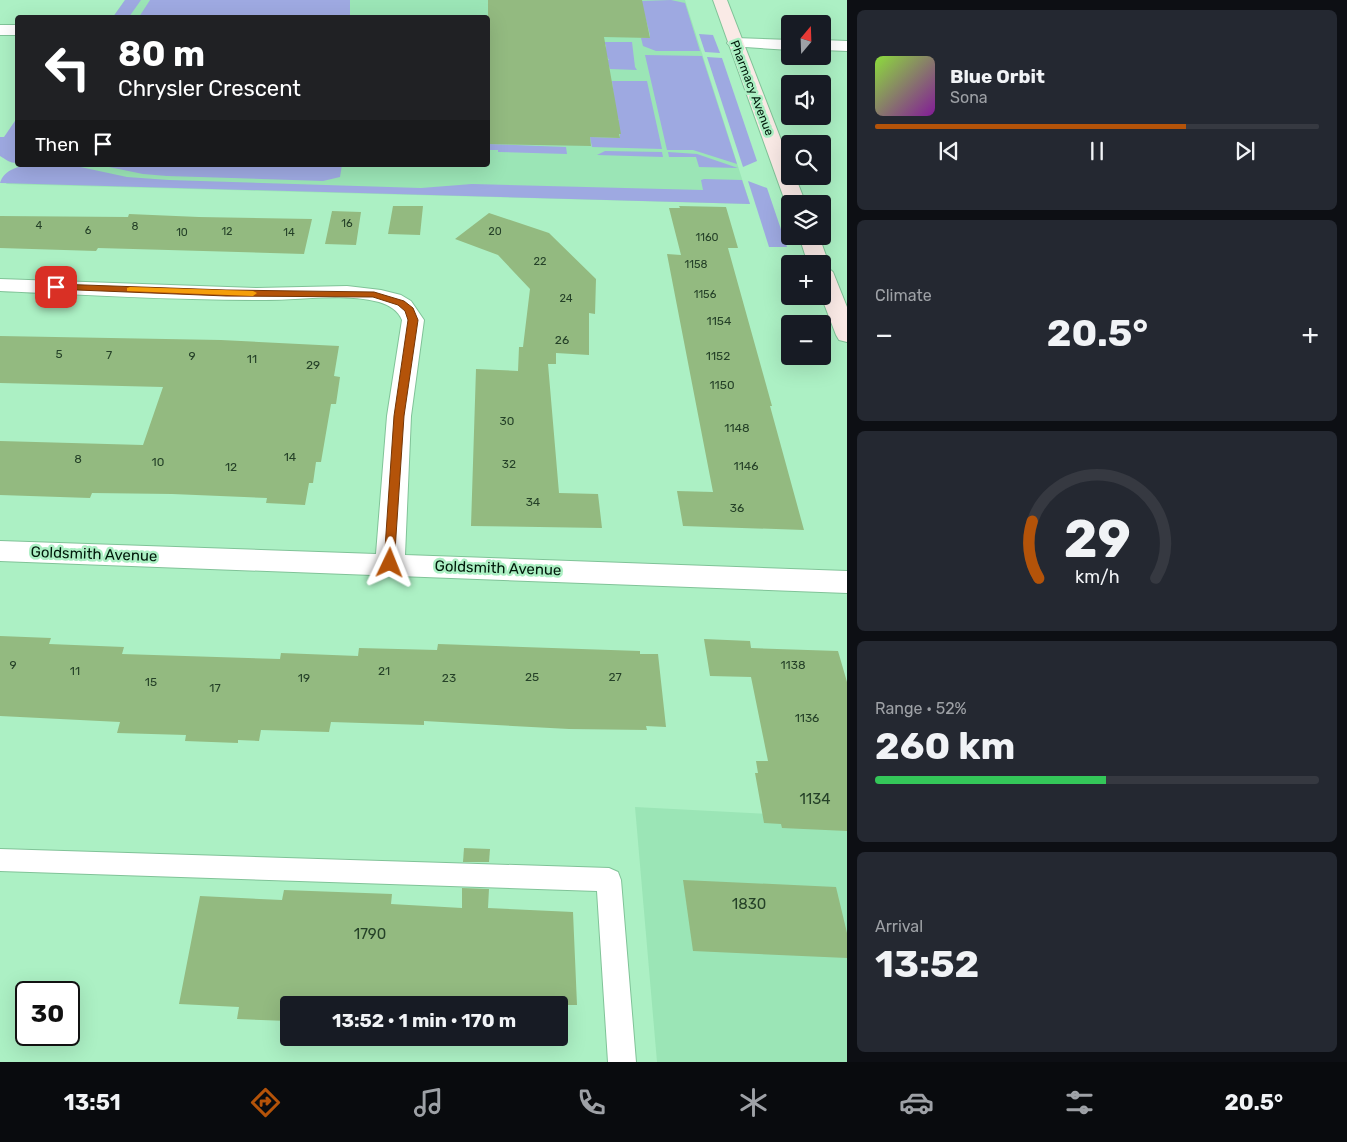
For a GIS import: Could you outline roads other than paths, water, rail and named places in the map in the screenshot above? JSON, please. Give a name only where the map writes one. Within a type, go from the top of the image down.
[{"type":"street","name":"Pharmacy Avenue","points":[[720,0],[793,195]]},
{"type":"street","points":[[0,30],[15,30]]},
{"type":"street","points":[[735,43],[781,44]]},
{"type":"street","points":[[831,45],[847,46]]},
{"type":"street","points":[[0,285],[226,293],[374,294],[401,303],[409,310],[413,320],[399,416],[390,563]]},
{"type":"street","points":[[831,295],[847,335]]},
{"type":"street","name":"Goldsmith Avenue","points":[[0,551],[390,563],[847,582]]},
{"type":"lane","points":[[0,860],[609,880],[622,1062]]}]
